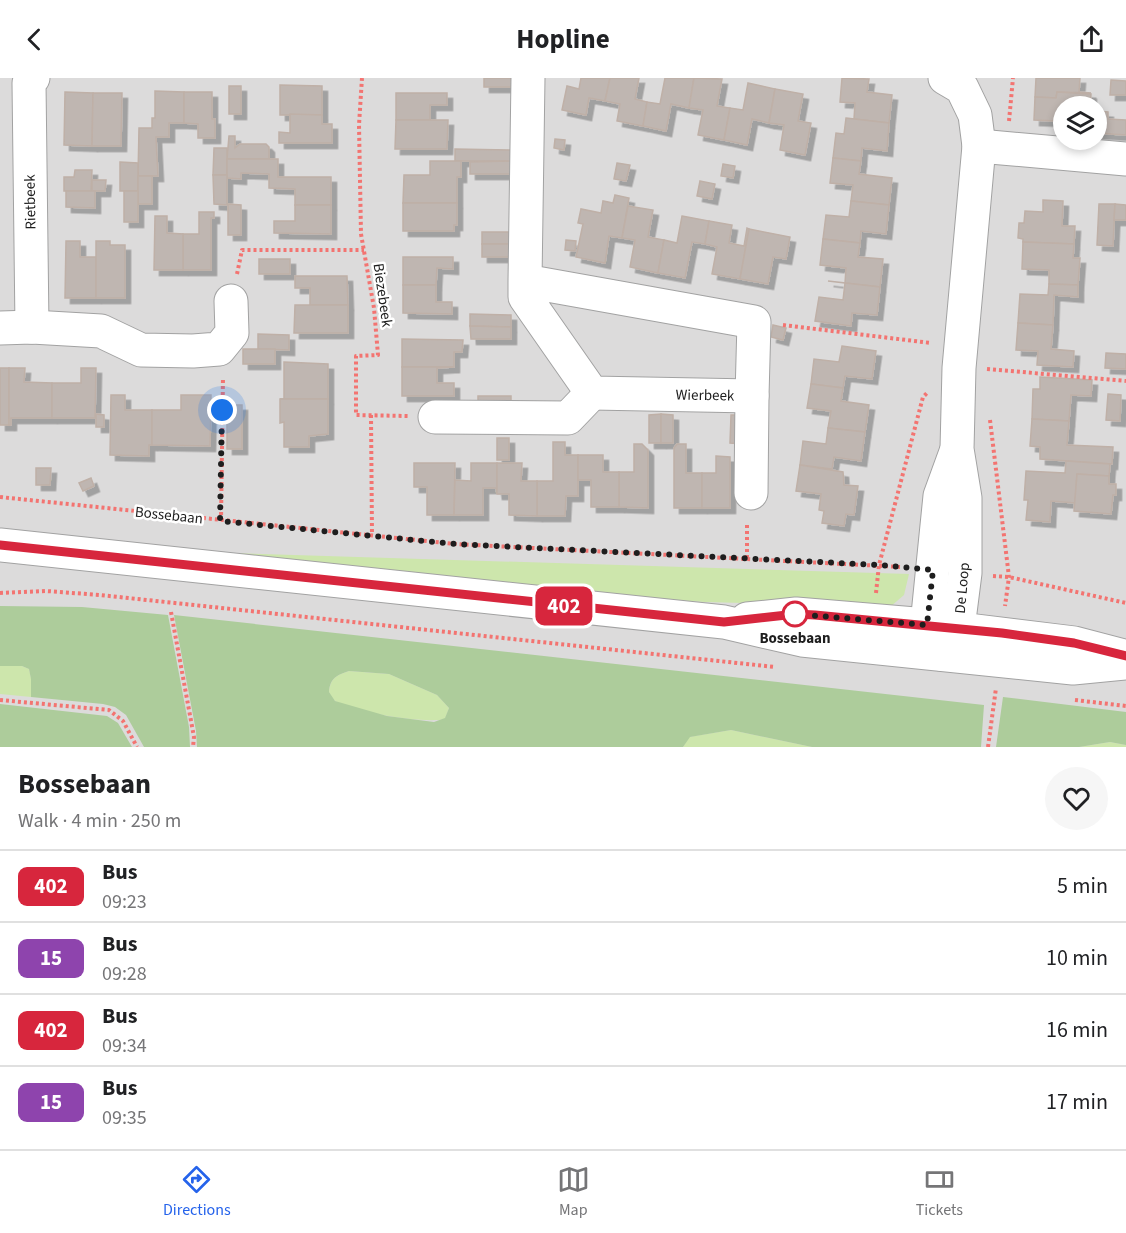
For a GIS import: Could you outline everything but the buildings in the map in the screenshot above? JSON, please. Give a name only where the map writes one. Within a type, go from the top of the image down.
[{"type":"street","name":"Rietbeek","points":[[33,78],[29,83],[16,327],[102,331],[141,350],[193,351],[219,349],[224,344]]},
{"type":"street","points":[[435,417],[568,418],[592,393],[525,297],[528,78]]},
{"type":"street","name":"De Loop","points":[[942,636],[965,573],[965,498],[957,449],[960,357],[993,147],[962,88],[945,78]]},
{"type":"street","points":[[993,147],[1126,159]]},
{"type":"street","points":[[525,281],[754,321]]},
{"type":"street","points":[[224,344],[232,333],[231,301]]},
{"type":"street","name":"Wierbeek","points":[[592,393],[752,396],[754,321]]},
{"type":"street","points":[[751,493],[752,396]]},
{"type":"street","name":"De Loop","points":[[942,636],[933,570],[940,496],[957,449]]},
{"type":"street","points":[[0,544],[724,622],[802,640],[942,636],[1074,643],[1126,656]]},
{"type":"street","points":[[942,636],[1073,668],[1126,663]]},
{"type":"path","name":"Biezebeek","points":[[362,78],[359,125],[361,234],[374,308],[378,355],[356,356],[356,415],[371,415]]},
{"type":"path","points":[[993,147],[1013,78]]},
{"type":"path","points":[[231,301],[242,250],[364,250]]},
{"type":"path","points":[[754,321],[960,357],[1126,381]]},
{"type":"path","points":[[220,521],[224,344]]},
{"type":"path","points":[[879,565],[923,397],[930,389]]},
{"type":"path","points":[[372,535],[371,415],[435,417]]},
{"type":"path","points":[[990,419],[1009,577]]},
{"type":"path","name":"Bossebaan","points":[[0,497],[455,544],[879,565],[933,570]]},
{"type":"path","points":[[965,573],[1009,577],[1126,603]]},
{"type":"path","points":[[0,593],[46,591],[100,595],[784,668]]},
{"type":"path","points":[[171,612],[194,737],[193,747]]},
{"type":"path","points":[[984,690],[996,691]]},
{"type":"path","points":[[1067,699],[1126,706]]},
{"type":"path","points":[[0,700],[109,710],[123,721],[137,747]]},
{"type":"shaded area","points":[[0,78],[1126,78],[1126,747],[0,747]]},
{"type":"green space","points":[[229,553],[909,574],[904,595],[890,607],[705,602],[537,591]]},
{"type":"green space","points":[[0,606],[82,607],[168,615],[189,727],[190,747],[144,747],[126,715],[115,707],[31,697],[29,669],[22,666],[0,666]]},
{"type":"green space","points":[[174,615],[984,705],[981,747],[812,747],[731,730],[690,737],[683,747],[197,747]],"holes":[[[349,671],[389,674],[437,695],[449,708],[445,718],[434,722],[387,716],[335,701],[329,692],[335,678]]]},
{"type":"green space","points":[[0,666],[22,666],[29,669],[31,697],[0,694]]},
{"type":"green space","points":[[349,671],[389,674],[437,695],[449,708],[445,719],[422,720],[371,713],[334,700],[329,692],[331,683],[341,674]]},
{"type":"green space","points":[[1003,697],[1126,712],[1126,745],[1110,742],[1079,747],[996,747]]},
{"type":"green space","points":[[0,704],[107,716],[118,723],[132,747],[0,747]]},
{"type":"green space","points":[[731,730],[812,747],[683,747],[689,737]]},
{"type":"green space","points":[[1110,742],[1126,745],[1126,747],[1079,747]]},
{"type":"bus line","name":"402","points":[[0,545],[724,622],[796,614],[927,625],[1074,643],[1126,656]]},
{"type":"place","name":"Bossebaan","points":[[795,614]]},
{"type":"route","points":[[222,410],[220,521],[455,544],[879,565],[933,570],[927,625],[795,614]]}]
